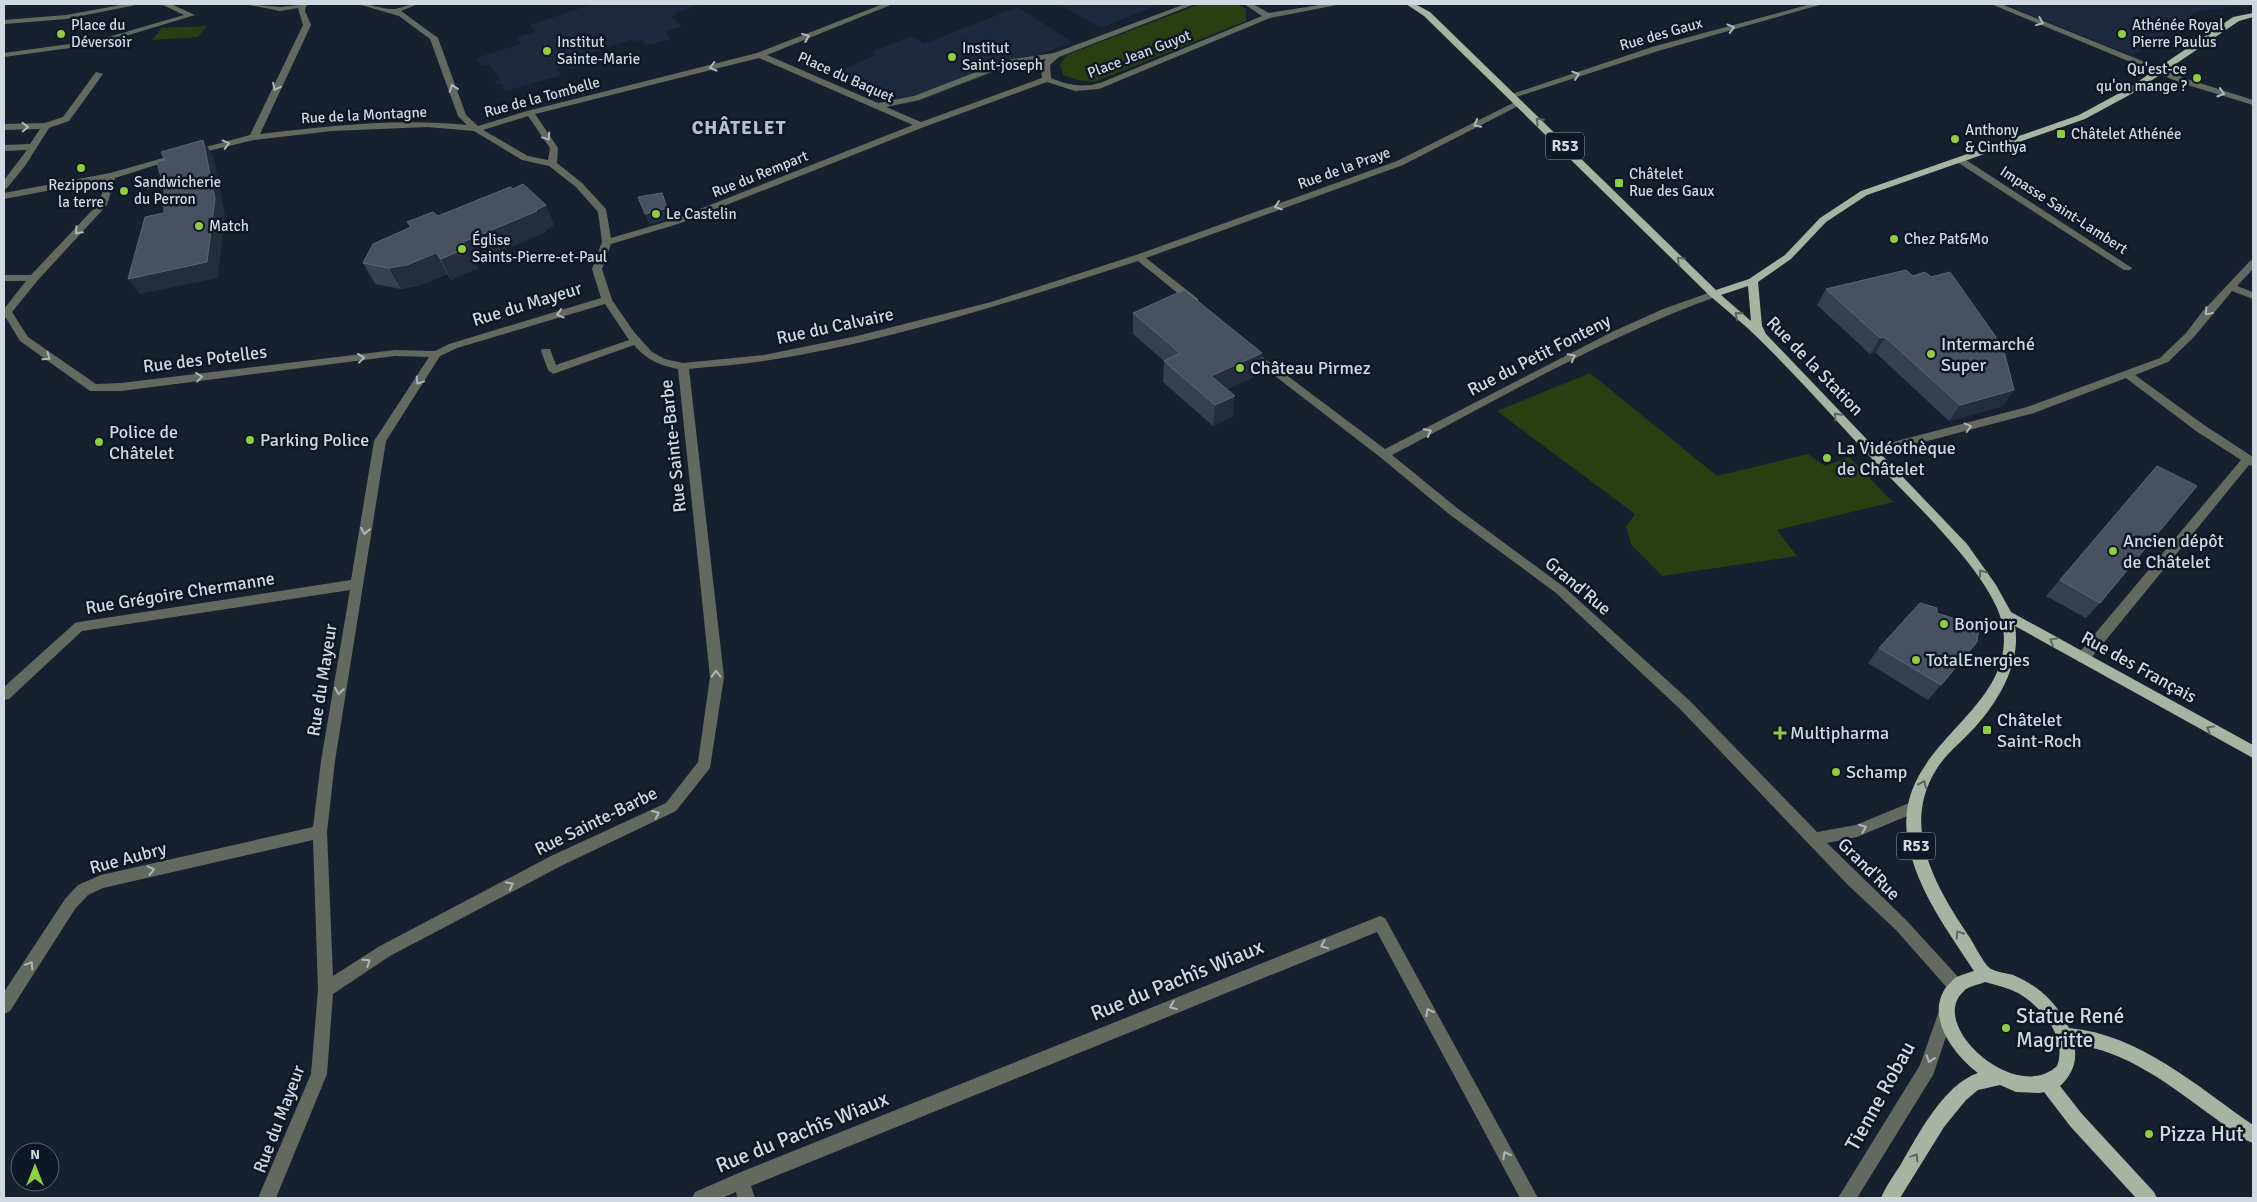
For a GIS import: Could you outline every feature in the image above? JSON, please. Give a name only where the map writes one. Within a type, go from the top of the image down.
[{"type":"main road","name":"Rue de la Station","points":[[1410,4],[1427,14],[1520,102],[1710,296],[1761,335],[1870,452],[1963,547],[1990,585],[2006,616],[2010,646],[1998,684],[1973,720],[1937,757],[1923,781],[1914,807],[1915,841],[1926,878],[1947,916],[1985,975]]},
{"type":"main road","points":[[1710,296],[1753,282],[1788,257],[1823,220],[1864,193],[2082,117],[2130,91],[2236,19],[2253,15]]},
{"type":"main road","points":[[1753,282],[1757,326],[1761,335]]},
{"type":"main road","name":"Rue des Français","points":[[2006,616],[2253,752]]},
{"type":"main road","points":[[1985,975],[2004,978],[2024,988],[2041,1001],[2056,1018],[2065,1036],[2068,1054],[2065,1069],[2054,1080],[2039,1086],[2020,1085],[1998,1078],[1979,1066],[1963,1050],[1952,1032],[1946,1013],[1948,998],[1955,985],[1968,978],[1985,975]]},
{"type":"main road","points":[[2065,1036],[2091,1039],[2116,1048],[2151,1066],[2253,1135]]},
{"type":"main road","points":[[1890,1198],[1927,1137],[1958,1096],[1973,1083],[1998,1078]]},
{"type":"main road","points":[[2047,1082],[2076,1120],[2148,1198]]},
{"type":"street","points":[[4,22],[66,17],[137,4]]},
{"type":"street","points":[[4,55],[99,42],[191,15],[165,4]]},
{"type":"street","points":[[249,4],[280,8],[304,5]]},
{"type":"street","points":[[362,4],[402,14],[434,38],[462,116],[476,129],[526,158],[552,164],[578,185],[603,211],[607,242]]},
{"type":"street","points":[[392,12],[414,4]]},
{"type":"street","name":"Rue de la Tombelle","points":[[476,129],[530,113],[760,55],[889,4]]},
{"type":"street","name":"Place Jean Guyot","points":[[878,106],[916,98],[1010,62],[1056,55],[1191,4]]},
{"type":"street","points":[[1248,4],[1268,16]]},
{"type":"street","name":"Place Jean Guyot","points":[[1047,79],[1062,86],[1094,88],[1268,16],[1338,4]]},
{"type":"street","name":"Rue des Gaux","points":[[1512,95],[1656,49],[1819,4]]},
{"type":"street","points":[[1995,4],[2184,81],[2253,103]]},
{"type":"street","points":[[254,137],[274,91],[307,25],[301,11],[304,5]]},
{"type":"street","name":"Place du Baquet","points":[[760,55],[920,125]]},
{"type":"street","points":[[1047,79],[1044,70],[1045,66],[1056,55]]},
{"type":"street","points":[[4,127],[46,126],[66,118],[99,74]]},
{"type":"street","name":"Rue du Rempart","points":[[607,242],[675,222],[920,125],[1047,79]]},
{"type":"street","name":"Rue de la Praye","points":[[1139,257],[1169,244],[1400,163],[1520,102]]},
{"type":"street","points":[[530,113],[554,148],[552,164]]},
{"type":"street","name":"Rue de la Montagne","points":[[4,196],[112,176],[254,137],[378,124],[427,124],[476,129]]},
{"type":"street","points":[[4,186],[46,126]]},
{"type":"street","points":[[4,148],[32,147]]},
{"type":"street","name":"Impasse Saint-Lambert","points":[[1960,160],[2127,268]]},
{"type":"street","points":[[6,314],[34,278],[104,204],[112,176]]},
{"type":"street","name":"Rue du Calvaire","points":[[607,242],[597,269],[607,300],[636,341],[648,354],[662,362],[683,366],[764,358],[857,339],[994,304],[1139,257]]},
{"type":"street","points":[[1139,257],[1200,307]]},
{"type":"street","points":[[1870,452],[2030,410],[2164,360],[2190,335],[2230,287],[2253,264]]},
{"type":"street","points":[[4,278],[34,278]]},
{"type":"street","points":[[2230,287],[2253,296]]},
{"type":"street","name":"Rue du Petit Fonteny","points":[[1384,454],[1616,334],[1668,311],[1710,296]]},
{"type":"street","name":"Rue du Mayeur","points":[[268,1198],[319,1074],[326,990],[320,832],[328,761],[380,441],[436,354],[453,346],[607,300]]},
{"type":"street","name":"Rue des Potelles","points":[[6,314],[24,339],[94,388],[121,387],[396,353],[436,354]]},
{"type":"street","points":[[546,352],[553,370],[636,341]]},
{"type":"street","name":"Grand'Rue","points":[[1242,346],[1328,414],[1384,454],[1453,511],[1560,590],[1685,704],[1816,839],[1853,880],[1901,925],[1955,985]]},
{"type":"street","name":"Rue Sainte-Barbe","points":[[326,990],[385,951],[556,860],[671,807],[705,764],[717,677],[683,366]]},
{"type":"street","points":[[2083,658],[2251,461],[2200,428],[2127,374]]},
{"type":"street","name":"Rue Grégoire Chermanne","points":[[4,694],[79,627],[357,584]]},
{"type":"street","points":[[1816,839],[1857,831],[1914,807]]},
{"type":"street","name":"Rue Aubry","points":[[4,1006],[70,904],[83,890],[102,882],[320,832]]},
{"type":"street","name":"Rue du Pachîs Wiaux","points":[[701,1198],[741,1180],[1380,923],[1529,1198]]},
{"type":"street","name":"Tienne Robau","points":[[1847,1198],[1926,1069],[1946,1013]]},
{"type":"street","points":[[741,1180],[746,1198]]},
{"type":"shaded area","name":"Institut Sainte-Marie","points":[[592,4],[701,4],[675,13],[676,15],[671,17],[682,26],[665,32],[671,39],[646,45],[641,40],[636,42],[633,39],[568,61],[570,63],[586,57],[590,63],[571,70],[565,65],[556,68],[562,75],[505,91],[501,83],[497,84],[495,81],[500,80],[490,65],[482,65],[476,58],[521,44],[516,38],[536,31],[530,25]]},
{"type":"shaded area","name":"Institut Saint-joseph","points":[[1059,4],[1152,4],[1155,6],[1101,28]]},
{"type":"shaded area","name":"Athénée Royal Pierre Paulus","points":[[2005,4],[2253,5],[2197,11],[2133,56]]},
{"type":"shaded area","name":"Institut Saint-joseph","points":[[1018,7],[1072,42],[920,101],[904,104],[831,75],[876,55],[871,52],[912,36],[924,44]]},
{"type":"green space","points":[[1200,4],[1237,4],[1246,9],[1246,21],[1094,82],[1078,80],[1063,75],[1060,65],[1067,55]]},
{"type":"green space","points":[[207,26],[198,37],[152,40],[162,28]]},
{"type":"green space","points":[[1590,373],[1717,476],[1808,454],[1825,466],[1849,457],[1893,502],[1777,530],[1797,556],[1662,576],[1631,544],[1626,527],[1635,514],[1497,411]]},
{"type":"building","name":"Match","points":[[203,140],[215,199],[207,262],[128,279],[145,217],[164,213],[164,189],[157,162],[165,160],[161,152]]},
{"type":"building","points":[[523,184],[546,205],[537,211],[463,242],[468,247],[441,259],[436,253],[407,265],[389,268],[363,263],[373,244],[411,227],[407,222],[433,212],[438,216],[510,187],[513,189]]},
{"type":"building","points":[[662,193],[667,208],[645,214],[638,197]]},
{"type":"building","name":"Intermarché Super","points":[[1906,270],[1913,276],[1925,272],[1931,277],[1950,272],[2003,347],[2014,390],[1960,405],[1885,337],[1880,338],[1826,289]]},
{"type":"building","points":[[1184,290],[1262,353],[1211,376],[1235,396],[1215,405],[1164,361],[1180,353],[1133,313]]},
{"type":"building","name":"Ancien dépôt de Châtelet","points":[[2157,466],[2197,486],[2100,603],[2060,580]]},
{"type":"building","name":"TotalEnergies","points":[[1920,603],[1937,608],[1937,613],[1979,627],[1977,642],[1941,685],[1879,648]]},
{"type":"place","name":"Place du Déversoir","points":[[61,34]]},
{"type":"place","name":"Athénée Royal Pierre Paulus","points":[[2122,34]]},
{"type":"place","name":"Institut Sainte-Marie","points":[[547,51]]},
{"type":"place","name":"Institut Saint-joseph","points":[[952,57]]},
{"type":"place","name":"Qu'est-ce qu'on mange ?","points":[[2197,78]]},
{"type":"place","name":"Châtelet Athénée","points":[[2061,134]]},
{"type":"place","name":"Anthony & Cinthya","points":[[1955,139]]},
{"type":"place","name":"Rezippons la terre","points":[[81,168]]},
{"type":"place","name":"Châtelet Rue des Gaux","points":[[1619,183]]},
{"type":"place","name":"Sandwicherie du Perron","points":[[124,191]]},
{"type":"place","name":"Le Castelin","points":[[656,214]]},
{"type":"place","name":"Match","points":[[199,226]]},
{"type":"place","name":"Chez Pat&Mo","points":[[1894,239]]},
{"type":"place","name":"Église Saints-Pierre-et-Paul","points":[[462,249]]},
{"type":"place","name":"Intermarché Super","points":[[1931,354]]},
{"type":"place","name":"Château Pirmez","points":[[1240,368]]},
{"type":"place","name":"Parking Police","points":[[250,440]]},
{"type":"place","name":"Police de Châtelet","points":[[99,442]]},
{"type":"place","name":"La Vidéothèque de Châtelet","points":[[1827,458]]},
{"type":"place","name":"Ancien dépôt de Châtelet","points":[[2113,551]]},
{"type":"place","name":"Bonjour","points":[[1944,624]]},
{"type":"place","name":"TotalEnergies","points":[[1916,660]]},
{"type":"place","name":"Châtelet Saint-Roch","points":[[1987,730]]},
{"type":"place","name":"Multipharma","points":[[1780,733]]},
{"type":"place","name":"Schamp","points":[[1836,772]]},
{"type":"place","name":"Statue René Magritte","points":[[2006,1028]]},
{"type":"place","name":"Pizza Hut","points":[[2149,1134]]},
{"type":"district","name":"CHÂTELET","points":[[739,128]]}]
